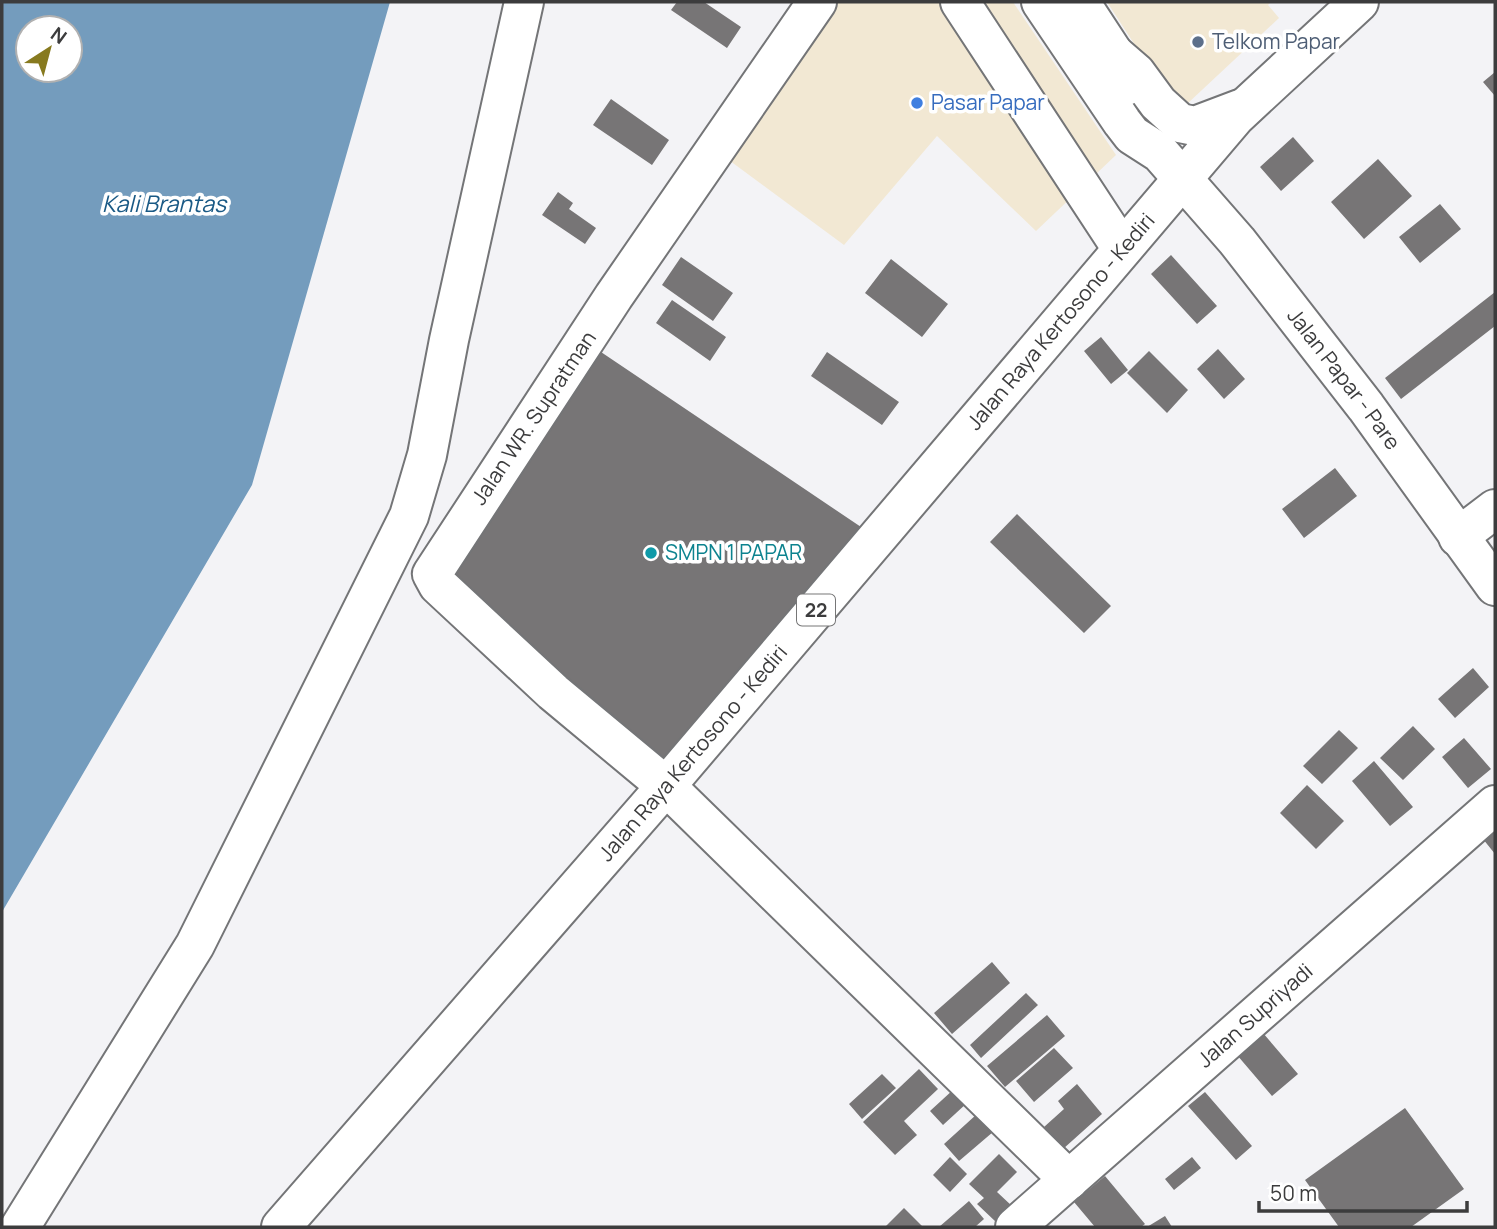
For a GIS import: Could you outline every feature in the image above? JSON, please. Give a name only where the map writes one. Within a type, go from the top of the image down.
[{"type":"main road","points":[[20,1227],[195,945],[409,516],[427,455],[449,340],[524,2]]},
{"type":"main road","name":"Jalan WR. Supratman","points":[[666,786],[553,692],[438,585],[432,574],[622,285],[817,2]]},
{"type":"main road","points":[[960,2],[1122,250]]},
{"type":"main road","points":[[1041,2],[1127,129],[1171,166]]},
{"type":"main road","points":[[1080,2],[1114,54],[1124,82],[1171,166]]},
{"type":"main road","name":"Jalan Raya Kertosono - Kediri","points":[[281,1227],[666,786],[1122,250],[1171,166],[1245,107],[1359,2]]},
{"type":"main road","points":[[1114,54],[1136,73],[1158,103],[1180,123],[1195,126],[1245,107]]},
{"type":"main road","name":"Jalan Papar - Pare","points":[[1171,166],[1237,241],[1366,407],[1495,586]]},
{"type":"main road","points":[[1458,537],[1495,509]]},
{"type":"main road","points":[[666,786],[1069,1180]]},
{"type":"main road","name":"Jalan Supriyadi","points":[[1015,1227],[1495,805]]},
{"type":"shaded area","name":"Pasar Papar","points":[[825,2],[1013,2],[1116,155],[1036,231],[937,136],[844,245],[718,152]]},
{"type":"shaded area","points":[[1107,2],[1271,2],[1268,5],[1279,18],[1187,104],[1168,96]]},
{"type":"water","name":"Kali Brantas","points":[[2,2],[390,2],[252,485],[2,912]]},
{"type":"building","points":[[677,2],[704,2],[741,27],[727,48],[671,10]]},
{"type":"building","points":[[1495,72],[1495,96],[1483,82]]},
{"type":"building","points":[[611,99],[669,140],[652,165],[593,125]]},
{"type":"building","points":[[1293,137],[1314,161],[1281,191],[1260,167]]},
{"type":"building","points":[[1378,159],[1412,196],[1364,239],[1331,202]]},
{"type":"building","points":[[558,192],[573,203],[569,209],[596,228],[585,244],[542,215]]},
{"type":"building","points":[[1440,204],[1461,229],[1420,263],[1399,237]]},
{"type":"building","points":[[1171,255],[1217,306],[1197,324],[1151,274]]},
{"type":"building","points":[[681,257],[733,293],[713,321],[662,285]]},
{"type":"building","points":[[891,259],[948,304],[922,337],[865,293]]},
{"type":"building","points":[[1495,292],[1495,326],[1401,399],[1385,378]]},
{"type":"building","points":[[672,300],[726,337],[710,361],[656,323]]},
{"type":"building","points":[[1101,337],[1128,370],[1111,384],[1084,351]]},
{"type":"building","points":[[1218,349],[1245,379],[1224,399],[1197,369]]},
{"type":"building","name":"SMPN 1 PAPAR","points":[[598,350],[864,529],[662,771],[442,577]]},
{"type":"building","points":[[1149,351],[1188,390],[1167,413],[1127,373]]},
{"type":"building","points":[[827,352],[899,402],[882,425],[811,376]]},
{"type":"building","points":[[1335,468],[1357,496],[1304,538],[1282,509]]},
{"type":"building","points":[[1017,514],[1111,606],[1084,633],[990,542]]},
{"type":"building","points":[[1473,668],[1489,687],[1455,718],[1438,699]]},
{"type":"building","points":[[1413,726],[1435,749],[1403,780],[1380,758]]},
{"type":"building","points":[[1339,730],[1358,748],[1322,784],[1303,766]]},
{"type":"building","points":[[1464,738],[1491,769],[1468,788],[1442,757]]},
{"type":"building","points":[[1374,761],[1413,807],[1390,826],[1352,781]]},
{"type":"building","points":[[1307,785],[1344,821],[1316,849],[1280,813]]},
{"type":"building","points":[[1495,829],[1495,854],[1483,839]]},
{"type":"building","points":[[992,962],[1010,983],[952,1034],[934,1013]]},
{"type":"building","points":[[1026,993],[1038,1005],[981,1058],[970,1045]]},
{"type":"building","points":[[1047,1015],[1065,1036],[1005,1087],[987,1066]]},
{"type":"building","points":[[1263,1033],[1298,1074],[1272,1096],[1237,1055]]},
{"type":"building","points":[[1054,1048],[1073,1068],[1034,1102],[1016,1081]]},
{"type":"building","points":[[919,1069],[938,1089],[904,1121],[917,1135],[895,1155],[863,1122]]},
{"type":"building","points":[[882,1074],[896,1088],[862,1119],[849,1104]]},
{"type":"building","points":[[1077,1084],[1102,1114],[1063,1149],[1044,1127],[1064,1109],[1058,1101]]},
{"type":"building","points":[[954,1089],[967,1103],[943,1125],[930,1111]]},
{"type":"building","points":[[1205,1092],[1252,1146],[1236,1160],[1188,1106]]},
{"type":"building","points":[[1405,1108],[1464,1189],[1411,1227],[1339,1227],[1305,1180]]},
{"type":"building","points":[[977,1114],[993,1132],[959,1161],[944,1144]]},
{"type":"building","points":[[999,1154],[1017,1172],[997,1192],[1012,1206],[996,1222],[977,1204],[984,1198],[969,1184]]},
{"type":"building","points":[[950,1157],[967,1174],[950,1192],[933,1175]]},
{"type":"building","points":[[1192,1157],[1201,1168],[1174,1190],[1165,1179]]},
{"type":"building","points":[[1105,1176],[1145,1224],[1141,1227],[1095,1227],[1074,1202]]},
{"type":"building","points":[[969,1201],[984,1219],[975,1227],[939,1227]]},
{"type":"building","points":[[904,1208],[923,1227],[885,1227]]},
{"type":"building","points":[[1165,1216],[1172,1227],[1147,1227]]},
{"type":"place","name":"Telkom Papar","points":[[1198,42]]},
{"type":"place","name":"Pasar Papar","points":[[917,103]]},
{"type":"place","name":"SMPN 1 PAPAR","points":[[651,553]]}]
